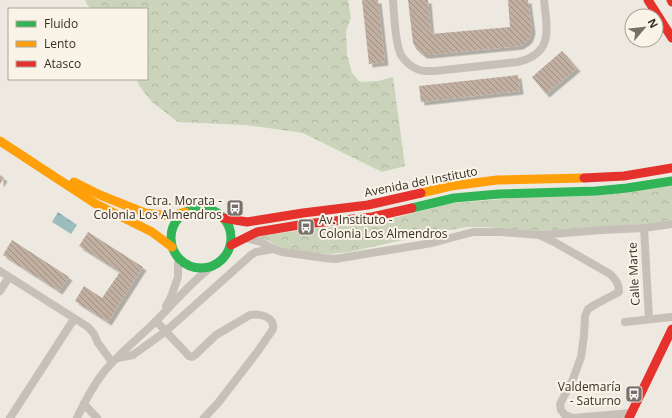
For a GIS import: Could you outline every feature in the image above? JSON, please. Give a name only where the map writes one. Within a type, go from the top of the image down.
[{"type":"main road","points":[[648,0],[672,38]]},
{"type":"main road","points":[[0,141],[96,204],[152,232],[172,246]]},
{"type":"main road","points":[[31,161],[100,195],[145,213],[170,216],[198,208],[216,212],[227,223],[231,238],[226,255],[220,262],[210,267],[199,268],[188,265],[178,258],[172,246],[171,238],[173,228],[179,218],[186,212]]},
{"type":"main road","name":"Avenida del Instituto","points":[[223,218],[248,222],[368,205],[451,186],[497,180],[624,176],[672,168]]},
{"type":"main road","name":"Avenida del Instituto","points":[[230,245],[257,232],[305,224],[372,217],[454,198],[499,194],[596,191],[628,188],[672,181]]},
{"type":"main road","points":[[630,416],[672,329]]},
{"type":"street","points":[[393,0],[398,47],[401,56],[415,69],[423,71],[435,71],[528,60],[537,54],[547,37],[544,0]]},
{"type":"street","points":[[245,238],[261,242],[273,249],[289,253],[335,259],[432,242],[473,232],[502,232],[540,235],[644,228],[672,224]]},
{"type":"street","name":"Calle Marte","points":[[644,228],[649,319]]},
{"type":"street","points":[[540,235],[556,242],[610,274],[616,280],[619,287],[618,292],[588,309],[585,316],[581,357],[573,379],[560,404],[561,410],[565,415],[573,418],[630,416]]},
{"type":"street","points":[[115,360],[133,355],[166,331],[251,255],[256,252],[273,249]]},
{"type":"street","points":[[156,321],[171,297],[178,277],[178,258]]},
{"type":"street","points":[[77,418],[103,374],[115,360],[210,267]]},
{"type":"street","points":[[0,271],[88,327],[94,334],[98,343],[115,360]]},
{"type":"street","points":[[0,292],[9,277]]},
{"type":"street","points":[[156,321],[189,356],[192,357],[216,335],[250,315],[254,314],[266,317],[272,321],[274,325],[258,352],[218,403],[204,418]]},
{"type":"street","points":[[625,322],[672,317]]},
{"type":"street","points":[[10,418],[74,319]]},
{"type":"street","points":[[84,404],[97,418]]},
{"type":"green space","points":[[85,0],[348,0],[351,18],[346,31],[347,55],[352,73],[360,82],[378,81],[393,77],[405,166],[382,172],[303,133],[246,125],[178,122],[152,102],[136,80],[148,80],[148,8],[89,8]]},
{"type":"green space","points":[[672,185],[672,220],[645,224],[540,231],[467,227],[349,252],[331,254],[290,250],[277,247],[269,241],[261,239],[257,236],[383,221],[454,203]]},
{"type":"water","points":[[58,212],[77,225],[71,234],[52,222]]},
{"type":"building","points":[[362,0],[378,0],[385,62],[369,64]]},
{"type":"building","points":[[408,0],[428,0],[431,34],[510,27],[508,0],[528,0],[532,30],[531,34],[529,39],[520,46],[424,55],[417,50],[413,43]]},
{"type":"building","points":[[562,51],[577,68],[546,94],[532,77]]},
{"type":"building","points":[[518,75],[520,91],[421,102],[419,86]]},
{"type":"building","points":[[0,175],[4,178],[0,184]]},
{"type":"building","points":[[88,232],[143,267],[108,322],[75,301],[84,286],[102,298],[120,272],[79,246]]},
{"type":"building","points":[[12,240],[69,277],[59,291],[3,255]]},
{"type":"traffic: fast","points":[[412,208],[454,198],[499,194],[596,191],[672,181]]},
{"type":"traffic: fast","points":[[201,208],[218,213],[226,221],[231,238],[226,255],[218,263],[201,268],[184,263],[176,255],[171,238],[176,221],[184,213],[201,208]]},
{"type":"traffic: slow","points":[[0,141],[96,204],[152,232],[172,247]]},
{"type":"traffic: slow","points":[[421,193],[451,186],[497,180],[584,178]]},
{"type":"traffic: slow","points":[[74,182],[100,195],[145,213],[171,216],[185,212]]},
{"type":"traffic: jam","points":[[648,0],[672,38]]},
{"type":"traffic: jam","points":[[584,178],[624,176],[672,168]]},
{"type":"traffic: jam","points":[[223,218],[247,222],[368,205],[421,193]]},
{"type":"traffic: jam","points":[[231,245],[257,232],[305,224],[372,217],[412,208]]},
{"type":"traffic: jam","points":[[629,418],[672,329]]},
{"type":"place","name":"Ctra. Morata - Colonia Los Almendros","points":[[235,208]]},
{"type":"place","name":"Av. Instituto - Colonia Los Almendros","points":[[306,227]]},
{"type":"place","name":"Valdemaría - Saturno","points":[[634,394]]}]
